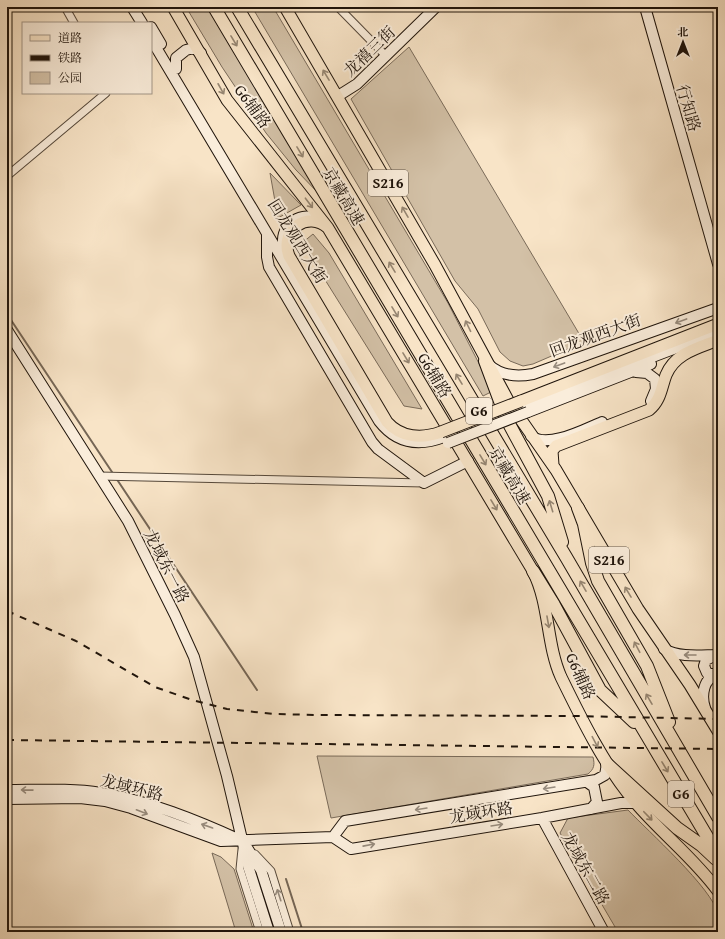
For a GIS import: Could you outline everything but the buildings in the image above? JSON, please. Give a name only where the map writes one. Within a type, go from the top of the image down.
[{"type":"highway","name":"京藏高速","points":[[214,7],[718,855]]},
{"type":"highway","name":"京藏高速","points":[[237,7],[566,557],[718,817]]},
{"type":"highway","points":[[485,361],[507,420],[548,496],[566,557]]},
{"type":"highway","points":[[578,508],[584,524],[592,563],[598,581],[647,666],[685,760]]},
{"type":"highway","points":[[533,571],[554,605],[600,690],[645,734]]},
{"type":"highway","points":[[607,764],[677,828],[701,845],[718,861]]},
{"type":"main road","points":[[132,7],[141,22]]},
{"type":"main road","points":[[139,7],[148,22]]},
{"type":"main road","name":"G6辅路","points":[[173,7],[227,100],[328,228],[533,571],[545,604],[557,667],[607,764],[636,803],[697,864],[718,890]]},
{"type":"main road","name":"S216","points":[[285,7],[439,272],[485,361],[528,433],[556,470],[638,609],[706,710],[718,731]]},
{"type":"main road","name":"龙禧三街","points":[[338,96],[353,88],[436,7]]},
{"type":"main road","name":"行知路","points":[[645,7],[718,264]]},
{"type":"main road","name":"回龙观西大街","points":[[152,29],[269,226],[287,252],[387,422],[397,430],[408,435],[444,437]]},
{"type":"main road","name":"回龙观西大街","points":[[152,41],[384,427],[397,438],[408,442],[426,442],[444,437],[524,406],[718,324]]},
{"type":"main road","points":[[176,69],[176,58],[185,51],[194,48],[201,53]]},
{"type":"main road","points":[[287,252],[287,239],[291,231],[297,225],[313,222],[323,224],[328,228]]},
{"type":"main road","name":"回龙观西大街","points":[[267,234],[267,257],[269,267],[372,442],[378,449],[424,483]]},
{"type":"main road","name":"回龙观西大街","points":[[485,361],[493,369],[501,373],[519,376],[533,374],[718,308]]},
{"type":"main road","name":"龙域东一路","points":[[7,330],[128,522],[175,615],[194,658],[243,841],[248,869],[269,932]]},
{"type":"main road","points":[[524,406],[718,332]]},
{"type":"main road","points":[[524,406],[632,373],[718,335]]},
{"type":"main road","points":[[556,470],[551,456],[554,447],[649,410],[660,398],[666,375],[674,362],[690,351],[718,340]]},
{"type":"main road","points":[[528,433],[537,440],[554,440],[645,406],[651,401],[655,393],[654,379],[646,373],[632,373]]},
{"type":"main road","points":[[424,483],[468,461]]},
{"type":"main road","points":[[664,649],[672,653],[682,655],[718,655]]},
{"type":"main road","points":[[718,655],[708,658],[704,663],[707,673],[718,675]]},
{"type":"main road","points":[[706,710],[703,702],[705,687],[710,678],[718,675]]},
{"type":"main road","name":"龙域环路","points":[[333,837],[345,821],[587,782],[603,777],[607,764]]},
{"type":"main road","points":[[587,782],[594,787],[597,802],[591,809]]},
{"type":"main road","name":"龙域环路","points":[[7,790],[81,791],[133,800],[217,830],[243,841]]},
{"type":"main road","name":"龙域环路","points":[[7,799],[80,798],[105,801],[131,808],[221,841],[333,837],[351,849],[624,803],[636,803]]},
{"type":"main road","name":"龙域东二路","points":[[542,818],[604,932]]},
{"type":"main road","name":"龙域东一路","points":[[243,841],[261,870],[281,932]]},
{"type":"street","points":[[65,7],[73,22]]},
{"type":"street","points":[[338,7],[386,56]]},
{"type":"street","points":[[7,176],[105,94]]},
{"type":"street","points":[[99,476],[424,483]]},
{"type":"street","points":[[243,841],[240,869],[260,932]]},
{"type":"street","points":[[243,841],[271,871],[290,932]]},
{"type":"green space","points":[[186,7],[207,7],[321,196],[296,170],[266,133],[222,67]]},
{"type":"green space","points":[[252,7],[273,7],[448,303],[493,391],[483,396]]},
{"type":"green space","points":[[409,47],[584,342],[533,364],[523,366],[510,361],[500,352],[478,309],[455,281],[351,99]]},
{"type":"green space","points":[[270,173],[301,205],[278,218]]},
{"type":"green space","points":[[313,234],[329,253],[422,409],[404,406],[302,243]]},
{"type":"green space","points":[[317,756],[593,757],[594,765],[593,769],[588,774],[331,818]]},
{"type":"green space","points":[[628,810],[678,860],[704,890],[713,903],[718,914],[718,932],[618,932],[560,833],[568,818]]},
{"type":"green space","points":[[212,853],[221,857],[234,869],[254,932],[236,932]]},
{"type":"waterway","points":[[7,314],[114,475]]},
{"type":"waterway","points":[[116,478],[257,690]]},
{"type":"waterway","points":[[286,879],[303,932]]},
{"type":"railway","points":[[7,611],[76,641],[155,687],[192,700],[227,709],[273,714],[319,715],[574,716],[718,719]]},
{"type":"railway","points":[[7,740],[718,749]]}]
